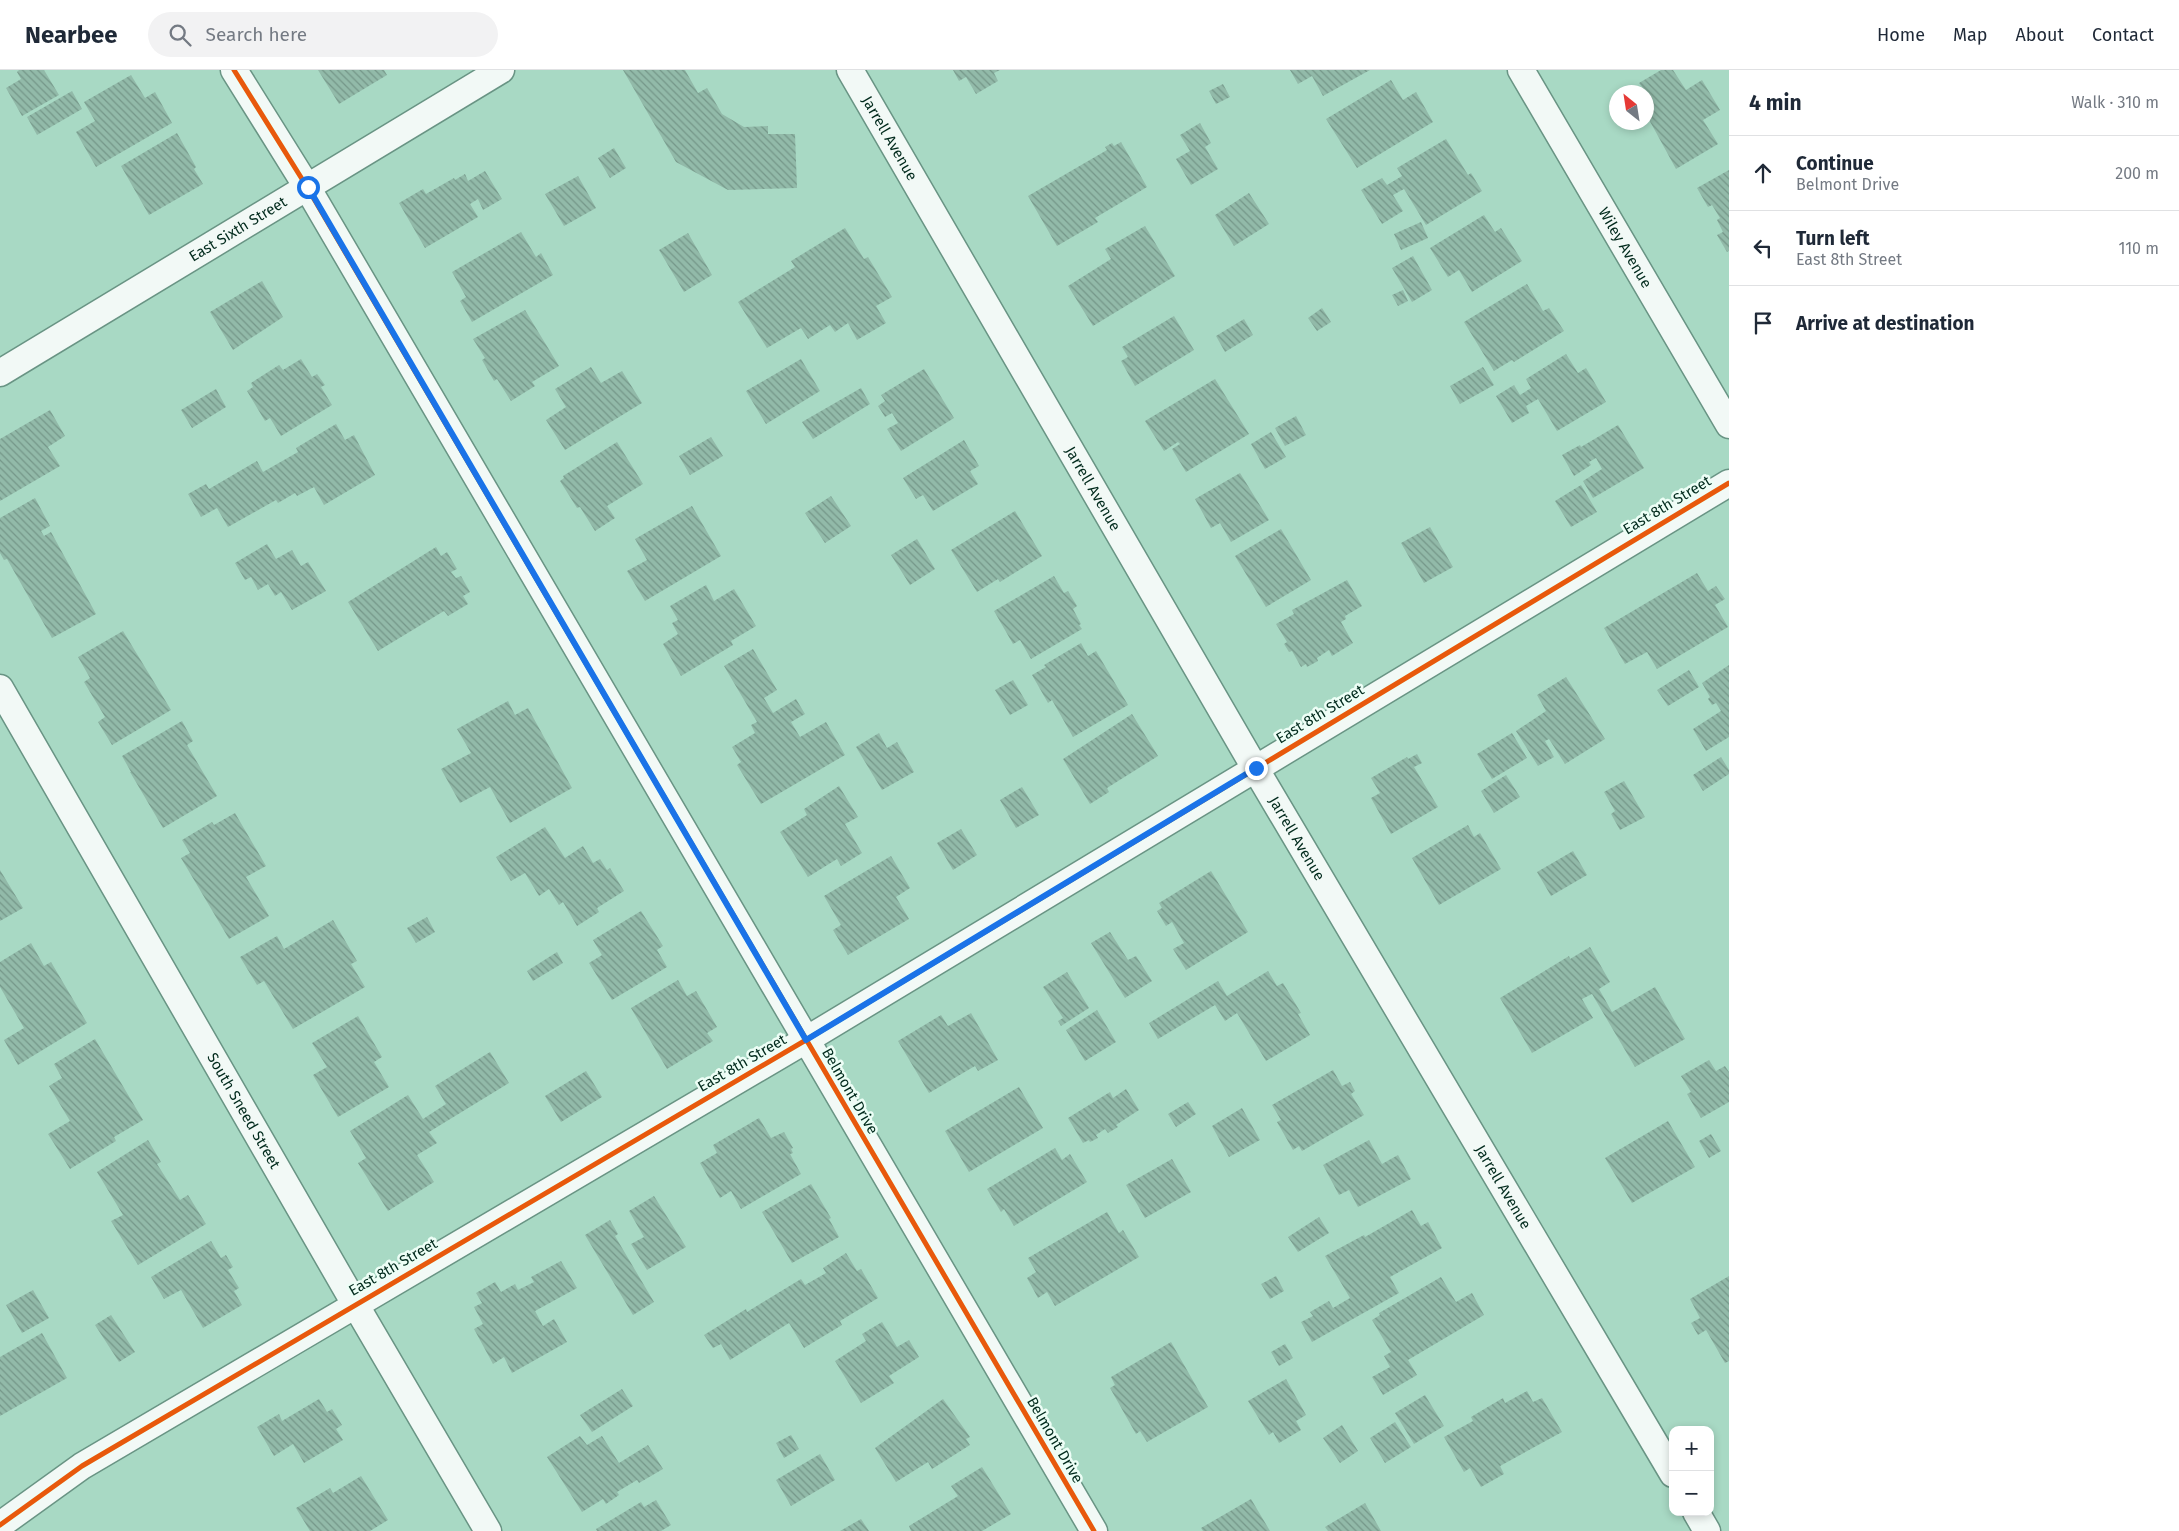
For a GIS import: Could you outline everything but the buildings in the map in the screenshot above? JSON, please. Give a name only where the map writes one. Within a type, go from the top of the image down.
[{"type":"street","name":"Belmont Drive","points":[[234,70],[308,187],[1094,1531]]},
{"type":"street","name":"East Sixth Street","points":[[0,373],[501,70]]},
{"type":"street","name":"Jarrell Avenue","points":[[850,70],[1256,768],[1671,1471]]},
{"type":"street","name":"Wiley Avenue","points":[[1521,70],[1729,425]]},
{"type":"street","name":"East 8th Street","points":[[0,1525],[82,1466],[806,1040],[1729,483]]},
{"type":"street","name":"South Sneed Street","points":[[0,688],[488,1531]]},
{"type":"street","points":[[1698,1516],[1707,1531]]},
{"type":"cycle path","points":[[234,70],[307,187],[1094,1531]]},
{"type":"cycle path","points":[[0,1525],[82,1466],[806,1040],[1729,483]]},
{"type":"route","points":[[308,187],[806,1040],[1256,768]]}]
